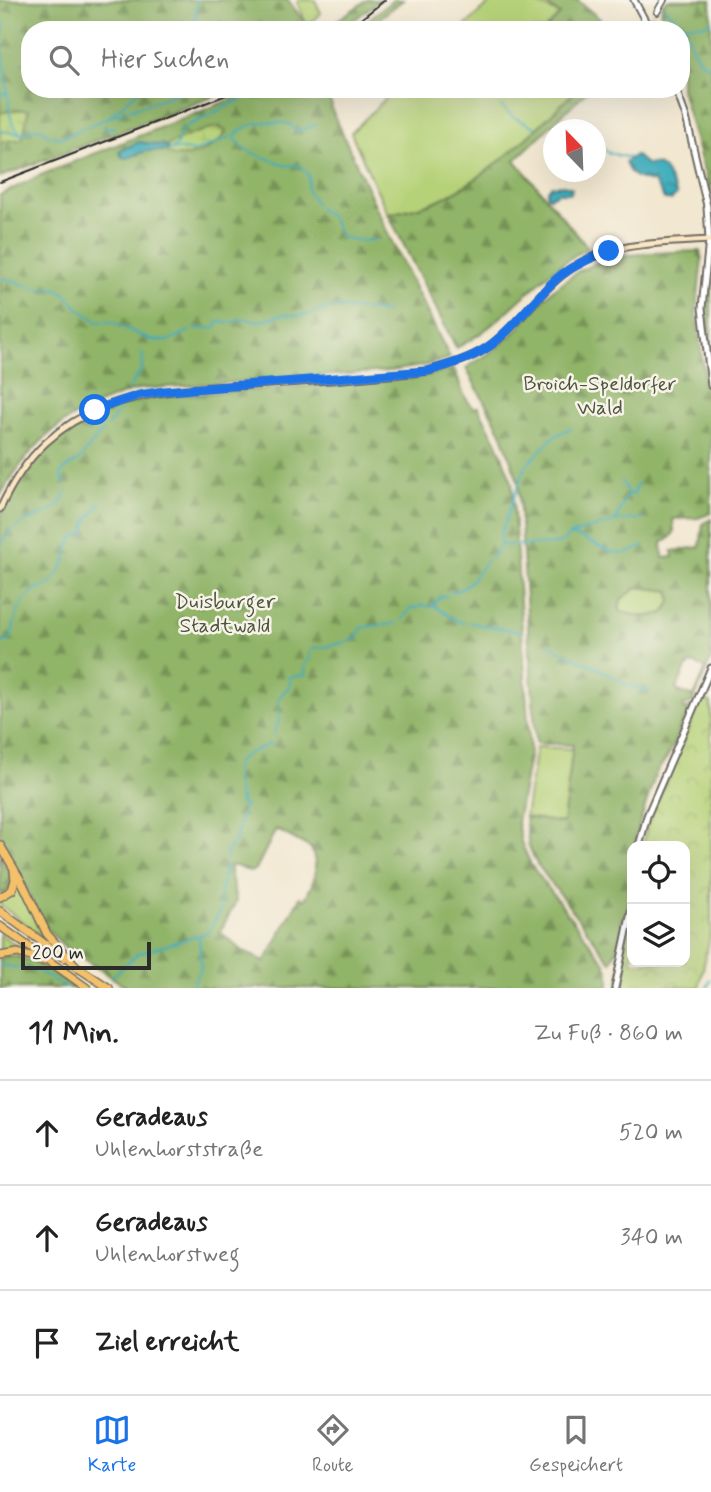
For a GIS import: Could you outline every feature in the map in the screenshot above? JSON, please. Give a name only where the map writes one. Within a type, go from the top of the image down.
[{"type":"highway","points":[[0,845],[23,884],[47,934],[78,968]]},
{"type":"highway","points":[[0,897],[12,890],[15,880],[13,867]]},
{"type":"highway","points":[[0,911],[108,988]]},
{"type":"highway","points":[[0,926],[86,988]]},
{"type":"highway","points":[[0,956],[18,953],[51,964]]},
{"type":"main road","points":[[0,509],[18,477],[46,443],[78,419],[111,403],[165,391],[428,371],[460,361],[488,347],[561,276],[593,257],[635,246],[710,240]]},
{"type":"street","points":[[634,0],[645,21]]},
{"type":"street","points":[[657,12],[664,0]]},
{"type":"street","points":[[679,98],[709,217],[710,240],[702,308],[711,386]]},
{"type":"street","points":[[640,841],[647,817],[711,668]]},
{"type":"street","points":[[615,988],[627,931]]},
{"type":"green space","points":[[0,0],[288,0],[302,19],[303,21],[21,21],[21,98],[209,98],[0,177]]},
{"type":"green space","points":[[315,0],[321,13],[312,21],[305,21],[297,2]]},
{"type":"green space","points":[[367,0],[380,0],[353,21],[336,21]]},
{"type":"green space","points":[[393,0],[403,0],[376,21],[366,21]]},
{"type":"green space","points":[[493,0],[529,2],[560,15],[554,21],[471,21]]},
{"type":"green space","points":[[535,0],[577,0],[601,20],[554,21],[560,15],[545,3]]},
{"type":"green space","points":[[667,0],[711,0],[711,196],[684,98],[690,98],[690,21],[650,21],[648,18],[653,15],[657,19],[661,16],[662,5]]},
{"type":"green space","points":[[234,98],[329,98],[388,234],[450,358],[390,371],[139,389],[94,406],[58,427],[27,456],[0,496],[0,195],[41,175]]},
{"type":"green space","points":[[386,98],[568,98],[509,154],[471,182],[431,203],[388,214],[351,133]]},
{"type":"green space","points":[[568,98],[580,98],[558,119],[546,119]]},
{"type":"green space","points":[[29,110],[22,139],[0,142],[0,113]]},
{"type":"green space","points":[[543,122],[543,133],[515,160],[588,248],[553,271],[474,338],[456,348],[388,214],[431,203],[451,194],[509,154]]},
{"type":"green space","points":[[218,127],[226,131],[223,137],[205,150],[183,156],[173,156],[165,151],[169,150],[166,146],[178,140]]},
{"type":"green space","name":"Broich-Speldorfer Wald","points":[[700,251],[702,260],[696,313],[705,379],[703,382],[707,386],[711,414],[711,513],[698,518],[673,519],[674,533],[662,542],[663,558],[673,557],[672,551],[700,547],[703,524],[711,519],[711,659],[693,702],[683,706],[684,710],[690,708],[668,756],[656,773],[636,841],[627,841],[627,910],[611,962],[537,864],[529,847],[525,817],[563,823],[573,745],[536,743],[518,481],[501,432],[466,368],[512,335],[550,292],[580,270],[612,257]],"holes":[[[638,587],[670,591],[671,602],[664,613],[645,617],[619,610],[621,599]],[[692,663],[706,668],[694,697],[676,690],[686,668]]]},
{"type":"green space","name":"Broich-Speldorfer Wald","points":[[711,251],[711,366],[704,307]]},
{"type":"green space","name":"Duisburger Stadtwald","points":[[454,369],[467,400],[474,408],[478,407],[497,443],[512,482],[530,752],[517,822],[521,842],[531,865],[605,963],[609,972],[609,988],[128,988],[65,947],[45,927],[0,838],[0,517],[29,468],[46,449],[65,432],[110,409],[165,396],[429,375]],"holes":[[[276,829],[311,848],[315,868],[311,887],[304,900],[300,897],[265,962],[243,951],[220,932],[236,901],[229,866],[251,872],[256,869]]]},
{"type":"green space","points":[[639,587],[670,591],[671,602],[664,613],[641,616],[619,610],[621,599]]},
{"type":"green space","points":[[705,699],[711,703],[711,932],[699,987],[618,988],[627,939],[627,967],[690,967],[690,841],[643,841],[648,823],[700,702]]},
{"type":"green space","points":[[536,747],[573,749],[563,824],[525,817]]},
{"type":"green space","points":[[0,854],[12,879],[10,888],[0,894]]},
{"type":"green space","points":[[17,880],[47,940],[0,905],[0,899]]},
{"type":"green space","points":[[0,933],[20,949],[20,950],[0,953]]},
{"type":"green space","points":[[10,955],[52,972],[75,988],[0,988],[0,958]]},
{"type":"water","points":[[139,142],[166,146],[169,150],[146,151],[127,158],[122,157],[119,151]]},
{"type":"water","points":[[635,155],[646,164],[664,169],[677,195],[671,200],[665,200],[654,182],[632,174],[625,162]]},
{"type":"water","points":[[564,185],[572,188],[571,193],[558,193],[550,197],[547,195],[551,186]]},
{"type":"waterway","points":[[194,21],[197,0]]},
{"type":"waterway","points":[[664,8],[679,21]]},
{"type":"waterway","points":[[0,17],[4,24],[2,42],[10,114],[12,123],[21,134]]},
{"type":"waterway","points":[[690,24],[711,22]]},
{"type":"waterway","points":[[690,42],[698,57],[711,68]]},
{"type":"waterway","points":[[0,96],[6,93]]},
{"type":"waterway","points":[[110,116],[131,98]]},
{"type":"waterway","points":[[0,131],[22,134],[34,128],[43,129],[47,135],[61,138],[163,98]]},
{"type":"waterway","points":[[169,150],[176,146],[182,130],[187,126],[244,98]]},
{"type":"waterway","points":[[501,106],[513,117],[535,127]]},
{"type":"waterway","points":[[316,125],[296,131],[290,124],[253,124],[234,137],[251,153],[286,166],[297,165],[302,168],[309,176],[307,190],[316,204]]},
{"type":"waterway","points":[[103,127],[114,129]]},
{"type":"waterway","points":[[171,150],[193,152],[230,137]]},
{"type":"waterway","points":[[606,151],[630,158]]},
{"type":"waterway","points":[[318,208],[331,217],[341,237],[375,240]]},
{"type":"waterway","points":[[1,279],[25,285]]},
{"type":"waterway","points":[[29,286],[39,289],[55,288],[66,294],[78,308],[98,322],[112,322],[151,340],[168,341],[189,331]]},
{"type":"waterway","points":[[312,313],[330,308],[386,312]]},
{"type":"waterway","points":[[194,329],[215,328],[218,322],[231,323],[241,319],[262,321],[283,314],[309,314]]},
{"type":"waterway","points":[[128,390],[143,364],[142,354]]},
{"type":"waterway","points":[[108,426],[120,410]]},
{"type":"waterway","points":[[490,559],[501,545],[500,536],[525,467],[553,437],[571,428]]},
{"type":"waterway","points":[[64,484],[61,474],[63,471],[80,459],[103,431]]},
{"type":"waterway","points":[[615,521],[628,493],[621,481]]},
{"type":"waterway","points":[[628,493],[634,495],[637,483]]},
{"type":"waterway","points":[[1,545],[16,527],[56,507],[63,500],[66,491]]},
{"type":"waterway","points":[[0,644],[11,639],[18,611],[25,599],[36,589],[52,583],[64,563],[71,541],[85,533],[86,523],[101,502]]},
{"type":"waterway","points":[[571,534],[615,522],[643,519]]},
{"type":"waterway","points":[[501,545],[557,544],[569,535],[613,552],[622,553],[643,546]]},
{"type":"waterway","points":[[451,592],[467,585],[486,561]]},
{"type":"waterway","points":[[402,620],[411,608],[422,605],[431,607],[441,596],[447,596]]},
{"type":"waterway","points":[[433,605],[464,623]]},
{"type":"waterway","points":[[274,734],[279,719],[279,698],[290,686],[289,677],[306,675],[304,665],[313,648],[359,637],[360,629],[364,627],[396,623]]},
{"type":"waterway","points":[[471,623],[523,632]]},
{"type":"waterway","points":[[548,644],[627,685],[651,691]]},
{"type":"waterway","points":[[226,858],[230,845],[235,842],[244,805],[239,803],[242,798],[238,798],[236,764],[244,756],[271,743]]},
{"type":"waterway","points":[[113,976],[137,954],[209,932],[221,909],[219,897],[226,865]]},
{"type":"waterway","points":[[191,988],[201,968],[199,936]]},
{"type":"waterway","points":[[0,965],[38,971],[66,988]]},
{"type":"waterway","points":[[707,988],[711,979]]},
{"type":"railway","points":[[358,21],[385,0]]},
{"type":"railway","points":[[0,182],[219,98]]},
{"type":"route","points":[[95,410],[139,395],[165,391],[428,371],[460,361],[488,347],[561,276],[577,265],[609,251]]}]
